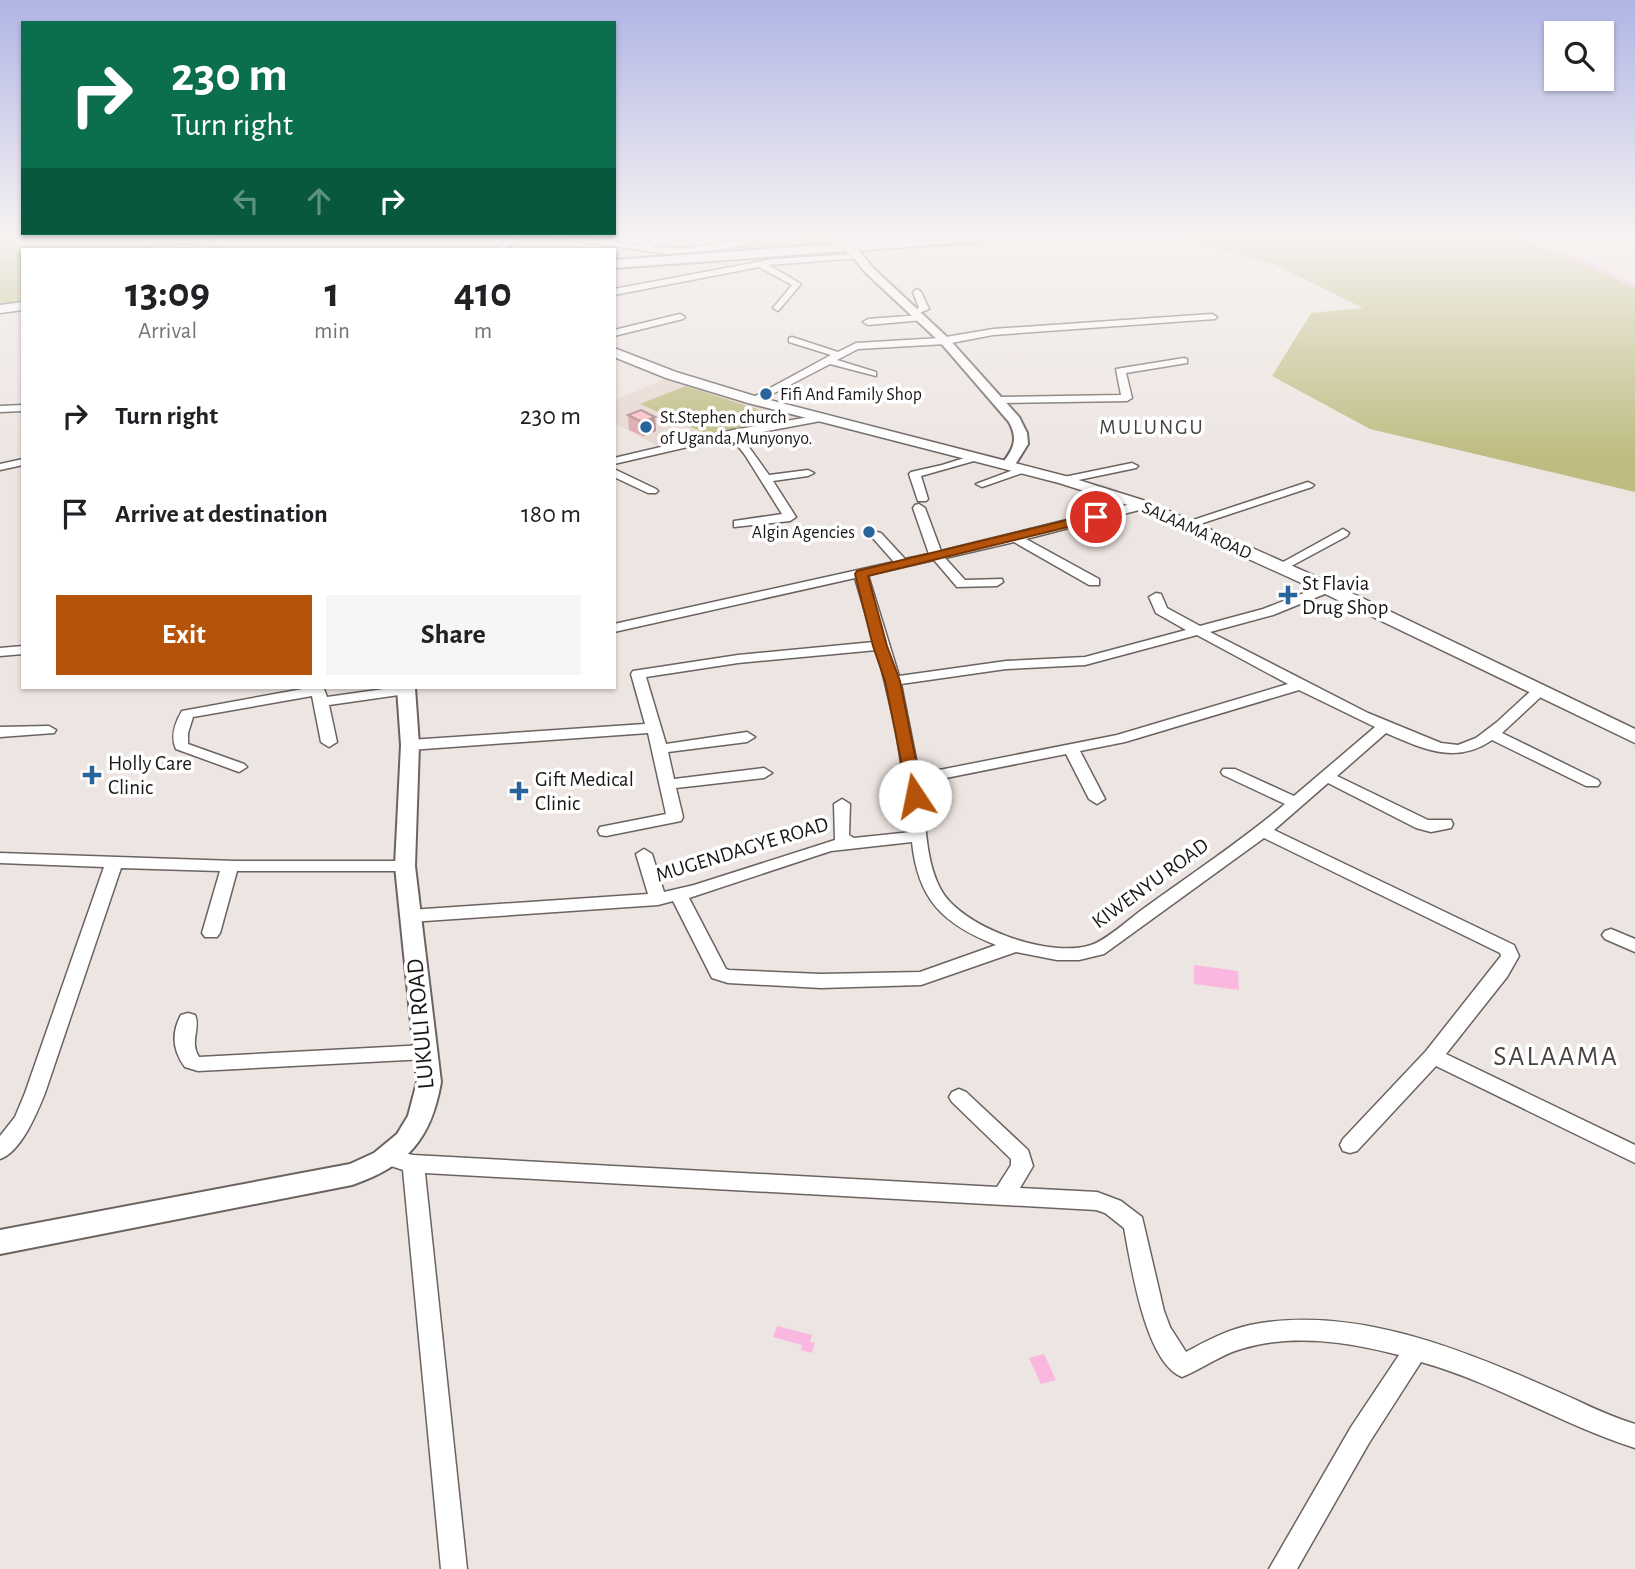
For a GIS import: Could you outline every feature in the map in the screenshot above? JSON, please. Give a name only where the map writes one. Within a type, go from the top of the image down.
[{"type":"main road","name":"SALAAMA ROAD","points":[[616,353],[671,375],[753,400],[1024,469],[1143,505],[1327,588],[1635,737]]},
{"type":"street","points":[[912,310],[945,341],[999,400],[1018,427],[1023,438],[1020,451],[1008,465]]},
{"type":"street","points":[[868,322],[917,315],[923,310]]},
{"type":"street","points":[[616,333],[680,317]]},
{"type":"street","points":[[753,400],[860,345],[945,341],[993,332],[1212,317]]},
{"type":"street","points":[[792,340],[839,355]]},
{"type":"street","points":[[828,360],[872,374]]},
{"type":"street","points":[[999,400],[1126,398],[1120,371],[1184,361]]},
{"type":"street","points":[[0,409],[21,408]]},
{"type":"street","points":[[616,461],[733,433],[822,418]]},
{"type":"street","points":[[733,433],[750,453],[790,517],[738,524]]},
{"type":"street","points":[[977,457],[945,468],[915,474],[920,503],[936,555],[962,584],[997,582]]},
{"type":"street","points":[[0,467],[21,462]]},
{"type":"street","points":[[1064,480],[1132,466]]},
{"type":"street","points":[[982,484],[1024,469]]},
{"type":"street","points":[[616,473],[652,491]]},
{"type":"street","points":[[764,479],[808,473]]},
{"type":"street","points":[[1187,524],[1308,485]]},
{"type":"street","points":[[616,628],[861,574],[1143,505]]},
{"type":"street","points":[[1280,567],[1343,533]]},
{"type":"street","points":[[877,536],[903,564]]},
{"type":"street","points":[[1016,537],[1041,555],[1070,567],[1094,582]]},
{"type":"street","name":"KIWENYU ROAD","points":[[861,574],[880,646],[893,681],[928,881],[940,901],[969,924],[1016,945],[1052,955],[1071,956],[1098,950],[1263,831],[1384,727]]},
{"type":"street","points":[[893,681],[1006,665],[1085,661],[1289,605],[1327,588]]},
{"type":"street","points":[[1156,597],[1166,614],[1384,727],[1433,748],[1454,751],[1472,745],[1490,733],[1539,690]]},
{"type":"street","points":[[606,831],[673,819],[674,812],[660,749],[638,674],[738,659],[880,646]]},
{"type":"street","points":[[0,652],[21,650]]},
{"type":"street","points":[[912,780],[1139,734],[1303,684]]},
{"type":"street","points":[[321,702],[406,689]]},
{"type":"street","name":"LUKULI ROAD","points":[[0,1242],[322,1182],[402,1161],[427,1101],[429,1082],[405,866],[410,745],[406,689]]},
{"type":"street","points":[[239,767],[181,746],[180,733],[187,714],[314,691],[319,692],[329,742]]},
{"type":"street","points":[[410,745],[477,737],[654,728]]},
{"type":"street","points":[[0,732],[49,730]]},
{"type":"street","points":[[1490,733],[1591,783]]},
{"type":"street","points":[[660,749],[747,737]]},
{"type":"street","points":[[1071,749],[1097,799]]},
{"type":"street","points":[[1229,772],[1296,803]]},
{"type":"street","points":[[668,784],[764,773]]},
{"type":"street","points":[[1327,776],[1422,824],[1431,827],[1445,824]]},
{"type":"street","points":[[842,804],[839,831],[849,842]]},
{"type":"street","points":[[1263,831],[1508,949],[1510,956],[1433,1056],[1350,1145]]},
{"type":"street","name":"MUGENDAGYE ROAD","points":[[410,916],[658,899],[679,895],[803,853],[849,842],[919,836]]},
{"type":"street","points":[[644,854],[658,899]]},
{"type":"street","points":[[0,858],[230,866],[405,866]]},
{"type":"street","points":[[0,1151],[23,1121],[115,860]]},
{"type":"street","points":[[211,933],[230,866]]},
{"type":"street","points":[[679,895],[719,973],[728,976],[821,981],[920,978],[1016,945]]},
{"type":"street","points":[[1611,935],[1635,946]]},
{"type":"street","points":[[188,1020],[183,1038],[184,1048],[192,1062],[198,1064],[426,1052]]},
{"type":"street","points":[[1433,1056],[1635,1156]]},
{"type":"street","points":[[959,1097],[1021,1156],[1022,1166],[1003,1196]]},
{"type":"street","points":[[454,1569],[402,1161],[1097,1201],[1113,1207],[1135,1223],[1152,1311],[1160,1332],[1182,1366],[1233,1341],[1272,1332],[1350,1335],[1487,1373],[1635,1436]]},
{"type":"street","points":[[1282,1569],[1360,1435],[1415,1351]]},
{"type":"shaded area","points":[[1340,310],[1635,310],[1635,492],[1370,429],[1272,376],[1311,313]]},
{"type":"shaded area","points":[[669,377],[803,419],[657,446],[616,424],[616,400]]},
{"type":"shaded area","points":[[686,386],[787,419],[707,434],[640,404]]},
{"type":"shaded area","points":[[1194,965],[1238,971],[1239,990],[1194,984]]},
{"type":"shaded area","points":[[777,1326],[812,1335],[810,1342],[815,1343],[812,1353],[801,1350],[802,1345],[773,1337]]},
{"type":"shaded area","points":[[1044,1354],[1056,1380],[1041,1384],[1029,1358]]},
{"type":"building","points":[[641,410],[655,417],[642,422],[628,415]]},
{"type":"place","name":"Fifi And Family Shop","points":[[766,394]]},
{"type":"place","name":"St.Stephen church of Uganda,Munyonyo.","points":[[646,427]]},
{"type":"place","name":"Algin Agencies","points":[[869,532]]},
{"type":"place","name":"St Flavia Drug Shop","points":[[1288,595]]},
{"type":"place","name":"Holly Care Clinic","points":[[92,775]]},
{"type":"place","name":"Gift Medical Clinic","points":[[519,791]]},
{"type":"district","name":"MULUNGU","points":[[1152,427]]},
{"type":"district","name":"SALAAMA","points":[[1556,1055]]},
{"type":"route","points":[[915,796],[893,681],[880,646],[861,574],[1096,517]]}]
